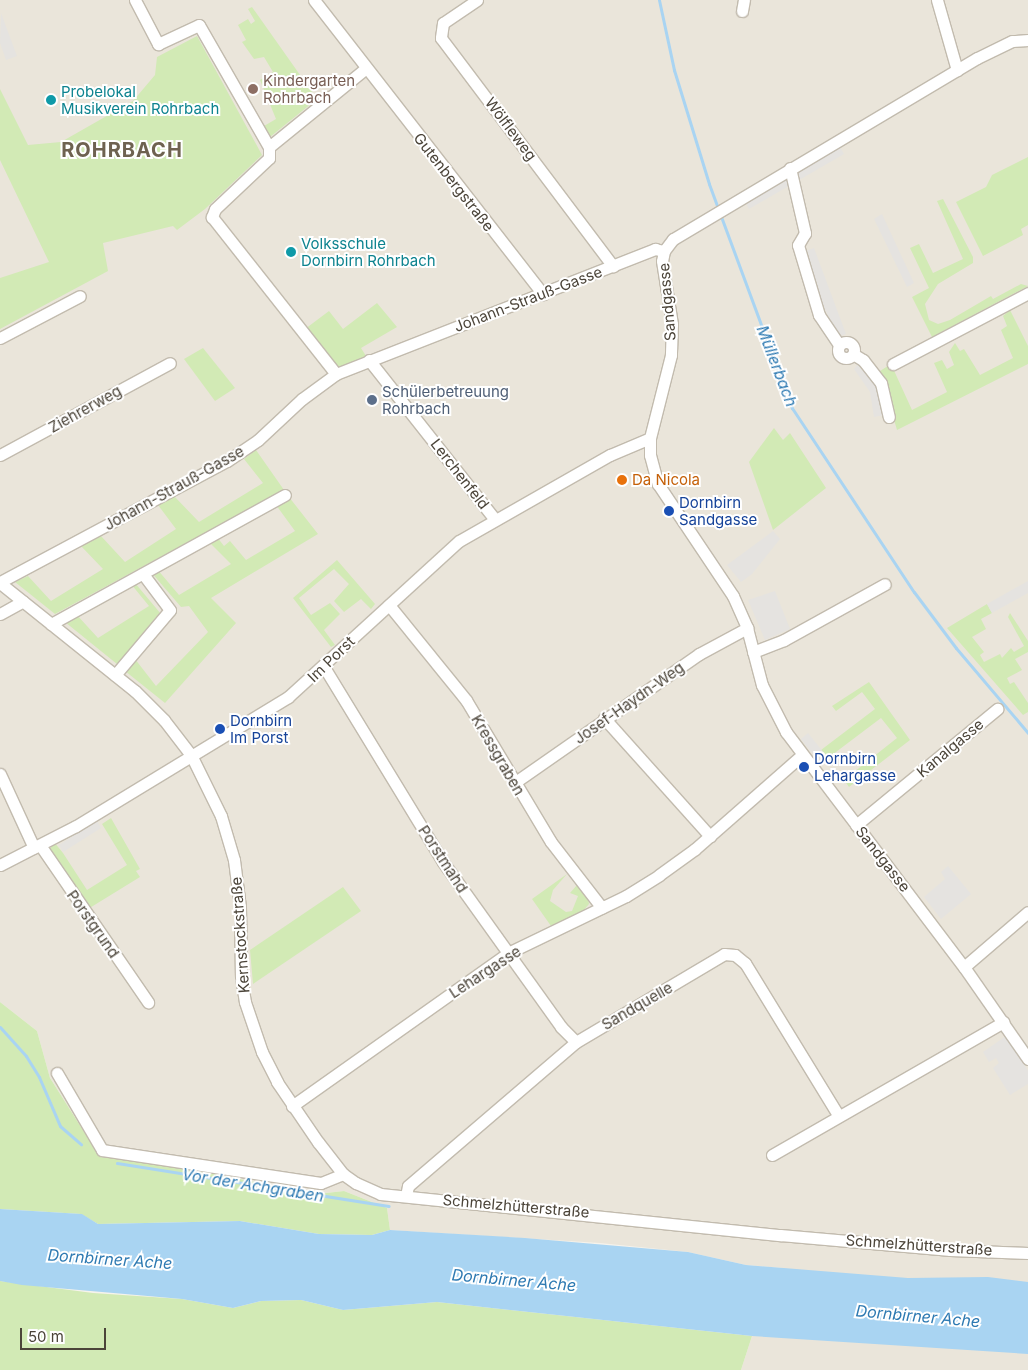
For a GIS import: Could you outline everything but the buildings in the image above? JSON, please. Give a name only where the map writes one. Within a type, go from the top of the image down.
[{"type":"street","points":[[135,0],[158,44],[199,25],[269,147],[269,158],[215,209],[212,217],[336,374]]},
{"type":"street","name":"Gutenbergstraße","points":[[314,0],[365,69],[543,294]]},
{"type":"street","name":"Wölfleweg","points":[[477,0],[443,23],[441,38],[613,266]]},
{"type":"street","points":[[937,0],[957,70]]},
{"type":"street","name":"Sandgasse","points":[[1028,40],[1012,41],[957,70],[673,239],[664,251],[662,261],[672,324],[671,355],[650,438],[650,455],[658,484],[728,586],[747,628],[762,685],[776,715],[802,755],[964,967],[1028,1059]]},
{"type":"street","points":[[269,147],[365,69]]},
{"type":"street","points":[[790,168],[805,233],[798,245],[819,315],[839,345],[851,344],[853,354],[863,360],[881,383],[889,417]]},
{"type":"street","name":"Johann-Strauß-Gasse","points":[[0,582],[227,461],[258,440],[302,399],[336,374],[655,249],[664,251]]},
{"type":"street","points":[[893,364],[1028,293]]},
{"type":"street","points":[[0,338],[80,296]]},
{"type":"street","name":"Lerchenfeld","points":[[369,360],[494,518]]},
{"type":"street","name":"Ziehrerweg","points":[[0,455],[170,362]]},
{"type":"street","name":"Im Porst","points":[[0,865],[37,846],[288,697],[324,667],[459,541],[494,518],[619,450],[650,438]]},
{"type":"street","points":[[51,624],[285,495]]},
{"type":"street","points":[[115,675],[170,610],[143,574]]},
{"type":"street","name":"Kernstockstraße","points":[[0,582],[150,705],[192,755],[221,816],[234,860],[245,1002],[262,1052],[292,1106],[344,1174]]},
{"type":"street","points":[[754,652],[784,640],[885,584]]},
{"type":"street","points":[[0,614],[23,600]]},
{"type":"street","name":"Kressgraben","points":[[389,605],[466,700],[551,842],[602,908]]},
{"type":"street","name":"Josef-Haydn-Weg","points":[[514,783],[604,718],[699,654],[747,628]]},
{"type":"street","name":"Porstmahd","points":[[324,667],[443,862],[508,953],[576,1042]]},
{"type":"street","name":"Kanalgasse","points":[[856,825],[997,709]]},
{"type":"street","points":[[604,718],[710,836]]},
{"type":"street","name":"Lehargasse","points":[[292,1106],[508,953],[602,908],[659,875],[710,836],[802,755]]},
{"type":"street","name":"Porstgrund","points":[[0,774],[37,846],[148,1002]]},
{"type":"street","points":[[964,967],[1028,912]]},
{"type":"street","name":"Sandquelle","points":[[406,1196],[408,1186],[576,1042],[724,954],[735,955],[745,963],[765,992],[838,1115]]},
{"type":"street","points":[[772,1155],[838,1115],[1003,1022]]},
{"type":"street","points":[[57,1073],[102,1150],[321,1183],[344,1174]]},
{"type":"street","name":"Schmelzhütterstraße","points":[[344,1174],[371,1192],[406,1196],[780,1235],[950,1250],[1028,1252]]},
{"type":"shaded area","points":[[0,0],[1028,0],[1028,1370],[741,1370],[752,1336],[783,1268],[746,1265],[688,1252],[600,1243],[390,1230],[387,1208],[344,1191],[317,1194],[157,1163],[100,1157],[50,1078],[37,1031],[0,1002]]},
{"type":"shaded area","points":[[1,13],[17,56],[6,60],[0,43]]},
{"type":"shaded area","points":[[840,147],[844,154],[749,209],[745,202]]},
{"type":"shaded area","points":[[882,214],[914,283],[907,287],[874,219]]},
{"type":"shaded area","points":[[814,248],[846,334],[838,337],[823,305],[805,251]]},
{"type":"shaded area","points":[[859,363],[878,388],[884,415],[874,417],[870,392],[854,369]]},
{"type":"shaded area","points":[[773,531],[780,539],[752,574],[741,582],[727,565]]},
{"type":"shaded area","points":[[1028,581],[1028,593],[992,613],[987,604]]},
{"type":"shaded area","points":[[775,591],[790,629],[765,640],[748,600]]},
{"type":"shaded area","points":[[808,733],[828,758],[821,765],[801,739]]},
{"type":"shaded area","points":[[97,821],[101,828],[63,852],[59,845]]},
{"type":"shaded area","points":[[948,866],[971,894],[941,919],[924,897],[945,879],[941,872]]},
{"type":"shaded area","points":[[1006,1036],[1028,1071],[1028,1084],[1010,1095],[993,1068],[999,1063],[996,1058],[989,1062],[983,1052]]},
{"type":"green space","points":[[252,7],[317,99],[270,137],[264,126],[276,119],[260,80],[273,72],[264,57],[254,59],[242,42],[246,40],[238,25],[248,19],[251,24],[255,21],[248,9]]},
{"type":"green space","points":[[197,36],[262,155],[205,209],[177,230],[173,226],[103,243],[108,271],[0,329],[0,278],[49,262],[0,160],[0,89],[28,145],[61,142],[133,101],[155,75],[157,57]]},
{"type":"green space","points":[[1028,157],[1028,225],[1021,229],[1023,235],[983,256],[956,202],[986,187],[992,175]]},
{"type":"green space","points":[[943,199],[973,257],[973,263],[938,284],[925,304],[929,320],[938,324],[950,320],[991,296],[993,299],[1021,284],[1028,286],[932,337],[912,297],[929,288],[910,248],[919,244],[933,273],[963,259],[937,201]]},
{"type":"green space","points":[[377,303],[397,327],[361,348],[366,356],[335,369],[305,329],[329,311],[343,329]]},
{"type":"green space","points":[[1010,310],[1028,346],[1028,364],[897,430],[880,371],[891,364],[912,410],[947,392],[934,363],[942,360],[947,369],[954,365],[949,352],[955,343],[960,351],[964,349],[980,375],[1013,358],[1001,330],[1007,326],[1003,316]]},
{"type":"green space","points":[[203,348],[235,388],[215,401],[184,359]]},
{"type":"green space","points":[[774,428],[783,440],[790,433],[826,488],[773,530],[749,462]]},
{"type":"green space","points":[[256,450],[284,490],[55,614],[15,582],[28,576],[51,601],[103,569],[81,546],[101,536],[125,562],[176,529],[158,505],[174,496],[199,522],[263,483],[244,459]]},
{"type":"green space","points":[[289,497],[318,534],[211,598],[236,623],[165,703],[125,671],[135,659],[156,686],[208,632],[189,606],[181,607],[151,572],[157,569],[179,595],[231,564],[209,542],[217,537],[224,546],[230,541],[246,560],[295,531],[276,505]]},
{"type":"green space","points":[[337,560],[375,604],[371,609],[361,599],[344,612],[334,601],[349,584],[334,569],[299,598],[311,615],[330,603],[340,614],[324,630],[335,645],[331,647],[293,598]]},
{"type":"green space","points":[[135,583],[161,614],[117,664],[65,622],[76,614],[98,638],[149,606],[131,584]]},
{"type":"green space","points":[[987,604],[992,613],[981,619],[986,629],[972,637],[984,652],[980,655],[984,662],[1000,654],[1002,658],[1011,648],[1014,652],[1024,646],[1008,617],[1010,613],[1028,641],[1028,652],[1015,659],[1022,670],[1007,678],[1010,684],[1014,682],[1028,703],[1028,712],[1023,715],[947,628]]},
{"type":"green space","points":[[869,682],[910,740],[849,787],[844,780],[897,738],[881,718],[828,758],[821,750],[875,709],[862,692],[836,711],[832,706]]},
{"type":"green space","points":[[111,818],[140,869],[136,871],[140,877],[88,909],[51,851],[51,846],[54,842],[87,890],[127,865],[102,824]]},
{"type":"green space","points":[[567,874],[553,890],[550,901],[566,912],[572,911],[578,896],[570,893],[577,885],[588,897],[589,904],[583,911],[551,926],[532,899]]},
{"type":"green space","points":[[343,887],[361,911],[253,984],[250,950]]},
{"type":"green space","points":[[0,1002],[37,1031],[50,1078],[100,1157],[157,1163],[317,1194],[344,1191],[387,1208],[390,1230],[372,1235],[319,1234],[240,1221],[98,1224],[81,1214],[0,1209]]},
{"type":"green space","points":[[0,1281],[93,1293],[182,1299],[233,1308],[261,1301],[301,1300],[343,1310],[437,1302],[752,1336],[741,1370],[0,1370]]},
{"type":"water","name":"Dornbirner Ache","points":[[0,1209],[82,1214],[98,1224],[240,1221],[319,1234],[372,1235],[390,1230],[525,1238],[688,1252],[746,1265],[908,1278],[988,1277],[1028,1282],[1028,1354],[752,1336],[437,1302],[343,1310],[301,1300],[261,1301],[233,1308],[182,1299],[22,1285],[0,1281]]},
{"type":"waterway","name":"Müllerbach","points":[[659,0],[674,70],[709,184],[792,408],[914,592],[956,648],[1028,733]]},
{"type":"waterway","name":"Vor der Achgraben","points":[[0,1027],[26,1056],[39,1077],[60,1126],[81,1144]]},
{"type":"waterway","name":"Vor der Achgraben","points":[[117,1163],[389,1206]]},
{"type":"place","name":"Kindergarten Rohrbach","points":[[253,89]]},
{"type":"place","name":"Probelokal Musikverein Rohrbach","points":[[51,100]]},
{"type":"place","name":"Volksschule Dornbirn Rohrbach","points":[[291,252]]},
{"type":"place","name":"Schülerbetreuung Rohrbach","points":[[372,400]]},
{"type":"place","name":"Da Nicola","points":[[622,480]]},
{"type":"place","name":"Dornbirn Sandgasse","points":[[669,511]]},
{"type":"place","name":"Dornbirn Im Porst","points":[[220,729]]},
{"type":"place","name":"Dornbirn Lehargasse","points":[[804,767]]},
{"type":"district","name":"ROHRBACH","points":[[122,150]]}]
